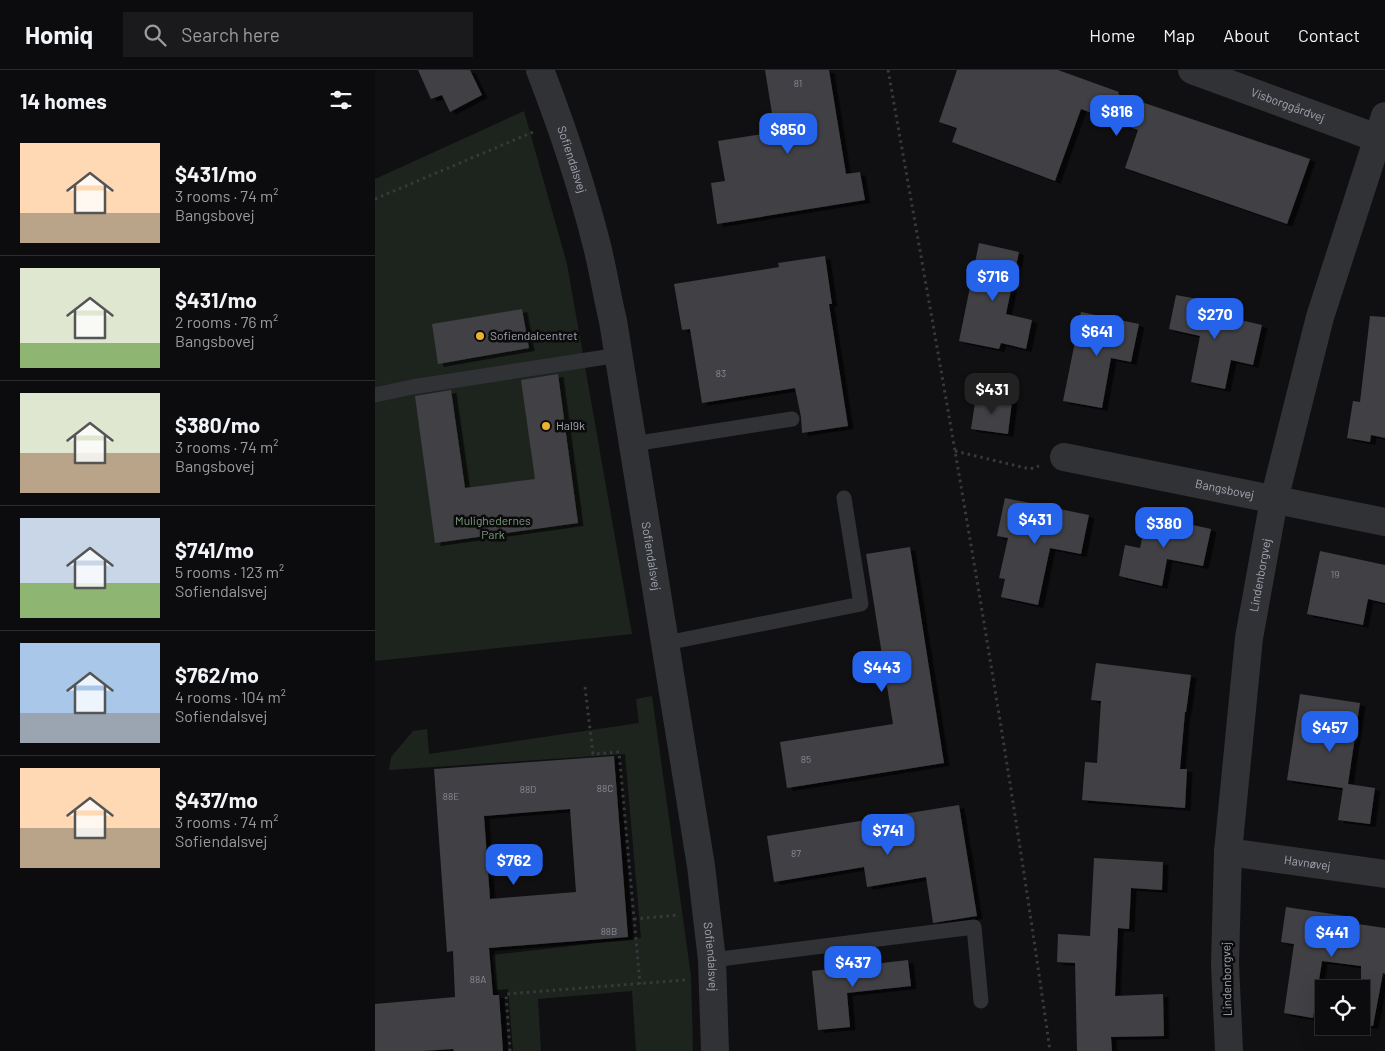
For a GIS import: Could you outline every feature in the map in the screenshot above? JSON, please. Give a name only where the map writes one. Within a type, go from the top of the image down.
[{"type":"street","name":"Sofiendalsvej","points":[[540,70],[559,121],[597,246],[619,355],[701,866],[712,969],[715,1051]]},
{"type":"street","name":"Visborggårdvej","points":[[1192,70],[1382,132]]},
{"type":"street","name":"Lindenborgvej","points":[[1229,1051],[1225,964],[1228,852],[1249,638],[1274,500],[1320,317],[1382,132]]},
{"type":"street","name":"Bangsbovej","points":[[1064,457],[1385,522]]},
{"type":"street","name":"Havnøvej","points":[[1228,852],[1385,874]]},
{"type":"lane","points":[[375,395],[412,387],[619,355]]},
{"type":"lane","points":[[633,444],[791,419]]},
{"type":"lane","points":[[666,643],[861,604],[844,498]]},
{"type":"lane","points":[[712,969],[973,927],[981,1000]]},
{"type":"path","points":[[888,70],[955,451],[1029,898],[1050,1051]]},
{"type":"path","points":[[375,198],[559,121]]},
{"type":"path","points":[[955,451],[1030,469],[1064,457]]},
{"type":"path","points":[[585,687],[593,754],[619,752],[639,984]]},
{"type":"path","points":[[634,919],[707,912]]},
{"type":"path","points":[[510,1051],[506,994],[639,984],[712,969]]},
{"type":"green space","name":"Mulighedernes Park","points":[[524,111],[567,264],[632,634],[375,661],[375,179]]},
{"type":"green space","points":[[652,696],[691,976],[693,1051],[636,1051],[632,991],[538,999],[541,1051],[513,1051],[508,989],[496,990],[492,955],[641,938],[625,754],[389,770],[391,757],[413,731],[427,729],[429,754],[639,723],[636,699]]},
{"type":"building","points":[[418,70],[470,70],[482,95],[450,112],[442,95],[431,99]]},
{"type":"building","points":[[765,70],[829,70],[846,174],[860,172],[865,200],[717,224],[711,183],[725,181],[718,141],[775,132]]},
{"type":"building","points":[[957,70],[1058,70],[1119,92],[1118,94],[1310,159],[1287,224],[1125,168],[1138,130],[1081,109],[1055,181],[952,142],[957,128],[939,122]]},
{"type":"building","points":[[979,243],[1019,252],[1006,314],[1032,320],[1026,349],[1001,343],[999,349],[959,341]]},
{"type":"building","points":[[825,256],[832,304],[829,304],[848,426],[802,433],[795,388],[702,403],[690,329],[682,330],[674,284],[779,267],[778,263]]},
{"type":"building","points":[[1176,295],[1208,301],[1205,312],[1262,325],[1253,365],[1231,360],[1225,389],[1191,382],[1200,336],[1169,329]]},
{"type":"building","name":"Sofiendalcentret","points":[[522,309],[529,348],[438,364],[432,324]]},
{"type":"building","points":[[1081,312],[1139,324],[1131,362],[1111,358],[1102,408],[1063,401]]},
{"type":"building","points":[[1370,316],[1385,317],[1385,438],[1371,435],[1370,442],[1347,438],[1353,401],[1360,402]]},
{"type":"building","points":[[558,374],[578,523],[435,543],[415,396],[451,390],[465,488],[535,479],[521,380]]},
{"type":"building","points":[[976,396],[1012,401],[1008,434],[971,429]]},
{"type":"building","points":[[1005,498],[1089,515],[1081,554],[1050,548],[1038,605],[1001,597],[1005,579],[999,578],[1008,538],[997,536]]},
{"type":"building","points":[[1147,515],[1211,529],[1203,566],[1167,559],[1162,586],[1119,576],[1125,545],[1140,548]]},
{"type":"building","points":[[910,547],[944,763],[787,788],[780,742],[893,724],[866,554]]},
{"type":"building","points":[[1320,551],[1385,565],[1385,603],[1368,599],[1363,625],[1307,614]]},
{"type":"building","points":[[1096,663],[1191,675],[1185,712],[1180,769],[1187,769],[1185,808],[1082,800],[1085,762],[1097,763],[1101,701],[1091,700]]},
{"type":"building","points":[[1300,694],[1360,703],[1348,784],[1375,788],[1370,824],[1338,820],[1343,788],[1287,780]]},
{"type":"building","points":[[614,756],[628,937],[489,948],[493,995],[499,995],[503,1051],[454,1051],[453,1049],[375,1051],[375,1004],[455,997],[453,951],[447,952],[434,769]],"holes":[[[570,809],[576,892],[490,899],[484,816]]]},
{"type":"building","points":[[959,805],[977,916],[933,923],[926,877],[867,887],[864,867],[774,882],[767,836]]},
{"type":"building","points":[[1094,858],[1163,862],[1162,890],[1131,888],[1129,929],[1118,928],[1115,996],[1163,994],[1164,1036],[1111,1037],[1112,1051],[1077,1051],[1075,963],[1057,962],[1058,934],[1090,936]]},
{"type":"building","points":[[1286,907],[1352,917],[1351,923],[1385,928],[1385,974],[1383,973],[1373,1026],[1370,1026],[1370,980],[1361,980],[1361,966],[1322,961],[1319,980],[1315,980],[1313,1018],[1284,1013],[1294,944],[1281,942]]},
{"type":"building","points":[[908,960],[911,986],[847,993],[850,1027],[818,1030],[812,971]]},
{"type":"place","name":"Sofiendalcentret","points":[[480,336]]},
{"type":"place","name":"Hal9k","points":[[546,426]]}]
